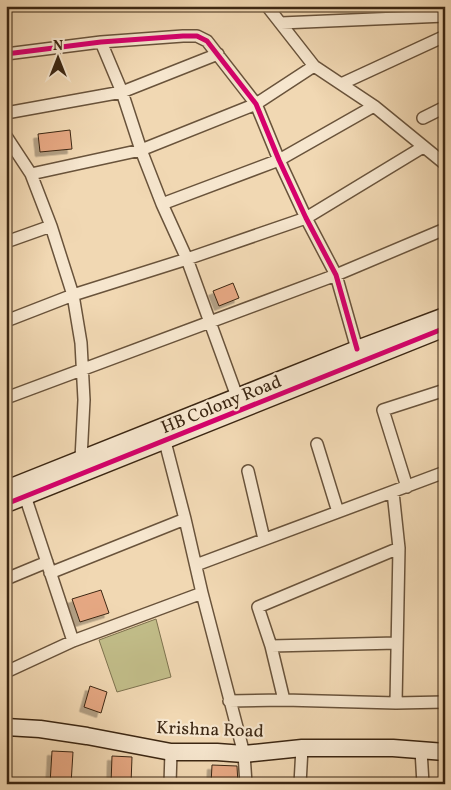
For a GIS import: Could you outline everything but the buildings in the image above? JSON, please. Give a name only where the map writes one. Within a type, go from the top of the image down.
[{"type":"street","points":[[267,6],[314,66],[374,106],[445,164]]},
{"type":"street","points":[[282,24],[445,16]]},
{"type":"street","points":[[6,54],[101,42],[197,36],[207,41],[256,104],[306,218],[336,275],[357,349]]},
{"type":"street","points":[[341,84],[445,36]]},
{"type":"street","points":[[101,42],[122,92],[141,150],[162,204],[187,259],[240,403],[357,349],[445,316]]},
{"type":"street","points":[[6,113],[122,92],[218,54]]},
{"type":"street","points":[[31,174],[141,150],[256,104],[314,66]]},
{"type":"street","points":[[162,204],[279,160],[374,106]]},
{"type":"street","points":[[422,118],[445,107]]},
{"type":"street","points":[[6,136],[31,174],[51,226],[73,295],[81,343],[83,370],[84,400],[81,459]]},
{"type":"street","points":[[6,321],[73,295],[187,259],[306,218],[423,146]]},
{"type":"street","points":[[6,242],[51,226]]},
{"type":"street","points":[[6,398],[336,275],[445,229]]},
{"type":"street","name":"HB Colony Road","points":[[6,504],[163,434],[240,403],[445,328]]},
{"type":"street","points":[[407,487],[383,410],[445,390]]},
{"type":"street","points":[[6,489],[81,459],[163,434],[244,754],[246,784]]},
{"type":"street","points":[[317,444],[338,512]]},
{"type":"street","points":[[248,471],[264,539]]},
{"type":"street","points":[[196,565],[445,472]]},
{"type":"street","points":[[393,492],[399,548],[396,703]]},
{"type":"street","points":[[25,496],[73,641]]},
{"type":"street","points":[[6,579],[48,568],[185,519]]},
{"type":"street","points":[[284,700],[271,646],[258,607],[399,548]]},
{"type":"street","points":[[6,672],[73,641],[202,593]]},
{"type":"street","points":[[271,646],[397,643]]},
{"type":"street","points":[[230,701],[445,702]]},
{"type":"street","name":"Krishna Road","points":[[6,727],[40,729],[87,736],[171,752],[244,754],[302,748],[384,748],[445,752]]},
{"type":"street","points":[[300,784],[302,748]]},
{"type":"street","points":[[421,750],[423,784]]},
{"type":"street","points":[[170,784],[171,752]]},
{"type":"shaded area","points":[[156,619],[171,677],[117,692],[99,640]]},
{"type":"cycle path","points":[[6,54],[101,42],[183,36],[197,36],[207,41],[256,104],[306,218],[336,275],[357,349]]},
{"type":"cycle path","points":[[6,504],[445,328]]}]
